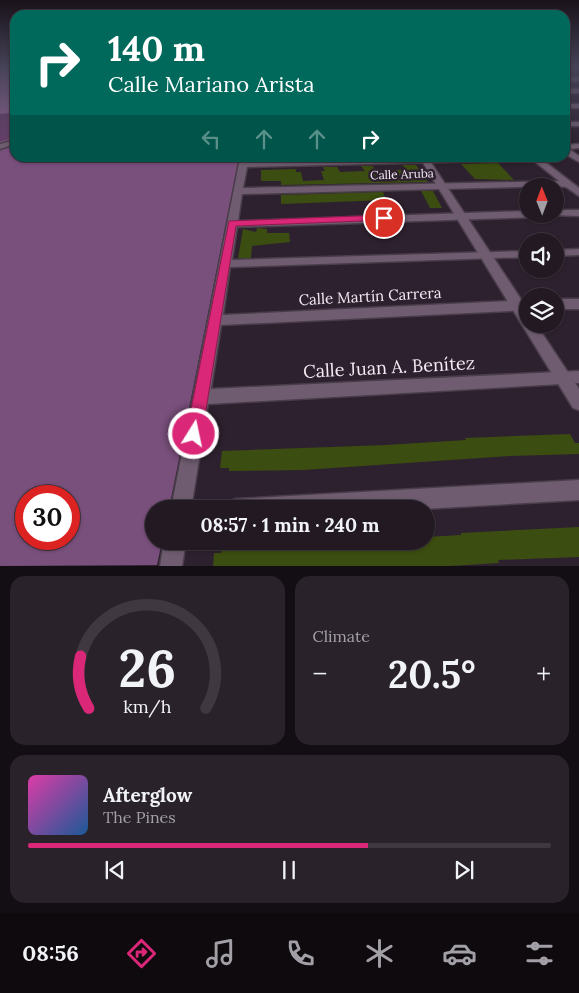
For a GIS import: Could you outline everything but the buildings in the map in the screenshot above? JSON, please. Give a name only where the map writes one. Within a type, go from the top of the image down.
[{"type":"street","points":[[183,500],[243,162]]},
{"type":"street","points":[[427,162],[485,256],[519,301]]},
{"type":"street","points":[[540,162],[579,193]]},
{"type":"street","name":"Calle Aruba","points":[[238,191],[442,185],[568,184]]},
{"type":"street","points":[[564,214],[579,213]]},
{"type":"street","points":[[232,224],[519,215]]},
{"type":"street","points":[[564,253],[579,252]]},
{"type":"street","points":[[224,264],[519,254]]},
{"type":"street","points":[[564,304],[579,304]]},
{"type":"street","name":"Calle Martín Carrera","points":[[215,320],[519,305]]},
{"type":"street","points":[[538,333],[579,403]]},
{"type":"street","name":"Calle Juan A. Benítez","points":[[200,397],[579,377]]},
{"type":"street","points":[[398,500],[579,490]]},
{"type":"street","points":[[170,566],[173,550]]},
{"type":"shaded area","points":[[0,93],[10,93],[10,113],[0,114]]},
{"type":"shaded area","points":[[10,113],[10,138],[0,141],[0,114]]},
{"type":"shaded area","points":[[10,138],[10,162],[238,162],[171,500],[145,500],[145,550],[160,550],[157,565],[0,566],[0,141]]},
{"type":"route","points":[[194,434],[232,224],[384,218]]}]
